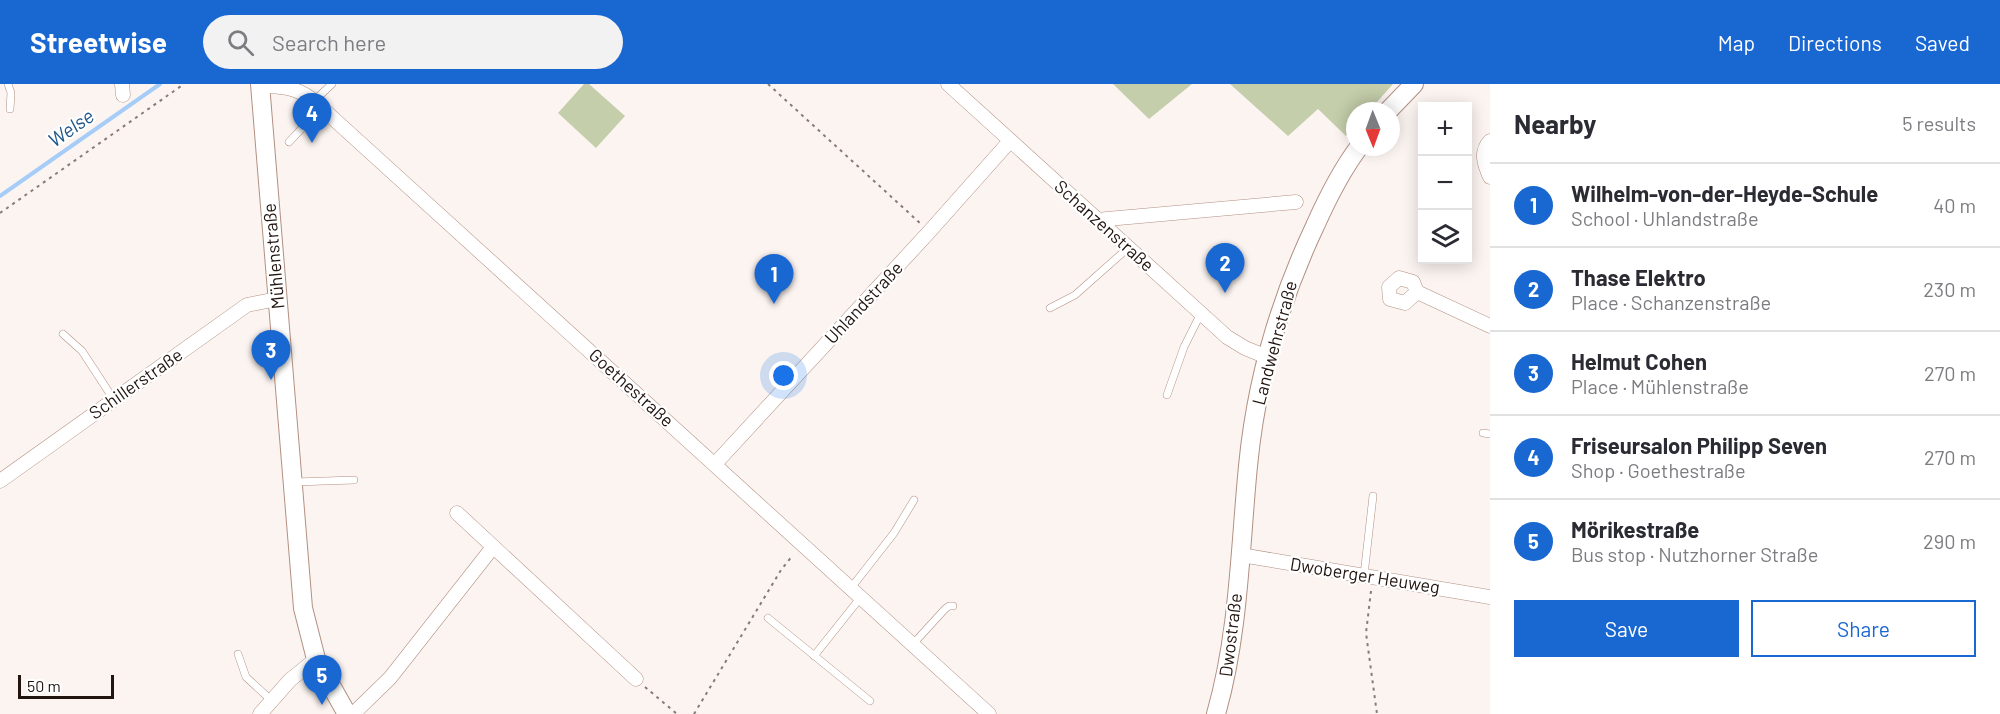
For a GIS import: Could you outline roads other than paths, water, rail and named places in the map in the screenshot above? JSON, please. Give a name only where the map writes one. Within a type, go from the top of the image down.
[{"type":"main road","points":[[1397,102],[1414,84]]},
{"type":"main road","name":"Mühlenstraße","points":[[260,85],[303,608],[316,660],[347,714]]},
{"type":"main road","name":"Landwehrstraße","points":[[1241,555],[1248,463],[1260,383],[1267,357],[1282,305],[1302,253],[1327,200],[1354,156]]},
{"type":"main road","name":"Dwostraße","points":[[1216,714],[1224,687],[1241,555]]},
{"type":"street","name":"Schanzenstraße","points":[[948,84],[1227,337],[1267,357]]},
{"type":"street","name":"Goethestraße","points":[[260,85],[294,89],[317,104],[989,714]]},
{"type":"street","name":"Uhlandstraße","points":[[715,464],[1010,141]]},
{"type":"street","points":[[1490,141],[1487,143],[1483,160],[1490,177]]},
{"type":"street","points":[[1096,220],[1296,202]]},
{"type":"street","points":[[1417,292],[1490,326]]},
{"type":"street","name":"Schillerstraße","points":[[0,481],[247,305],[277,298]]},
{"type":"street","points":[[457,513],[636,679]]},
{"type":"street","points":[[353,714],[390,678],[493,547]]},
{"type":"street","name":"Dwoberger Heuweg","points":[[1241,555],[1490,597]]},
{"type":"street","points":[[260,714],[290,680],[316,660]]},
{"type":"lane","points":[[8,84],[12,93],[10,109]]},
{"type":"lane","points":[[289,142],[332,84]]},
{"type":"lane","points":[[1050,308],[1075,295],[1128,248]]},
{"type":"lane","points":[[1167,396],[1185,346],[1201,313]]},
{"type":"lane","points":[[63,334],[82,351],[114,400]]},
{"type":"lane","points":[[292,482],[354,480]]},
{"type":"lane","points":[[1368,576],[1373,496]]},
{"type":"lane","points":[[814,656],[914,500]]},
{"type":"lane","points":[[913,644],[949,606],[953,606]]},
{"type":"lane","points":[[768,618],[870,701]]},
{"type":"lane","points":[[238,654],[246,677],[272,700]]},
{"type":"waterway","name":"Welse","points":[[0,196],[160,84]]},
{"type":"place","name":"Friseursalon Philipp Seven","points":[[312,143]]},
{"type":"place","name":"Thase Elektro","points":[[1225,293]]},
{"type":"place","name":"Wilhelm-von-der-Heyde-Schule","points":[[774,304]]},
{"type":"place","name":"Helmut Cohen","points":[[271,380]]},
{"type":"place","name":"Mörikestraße","points":[[322,705]]}]
